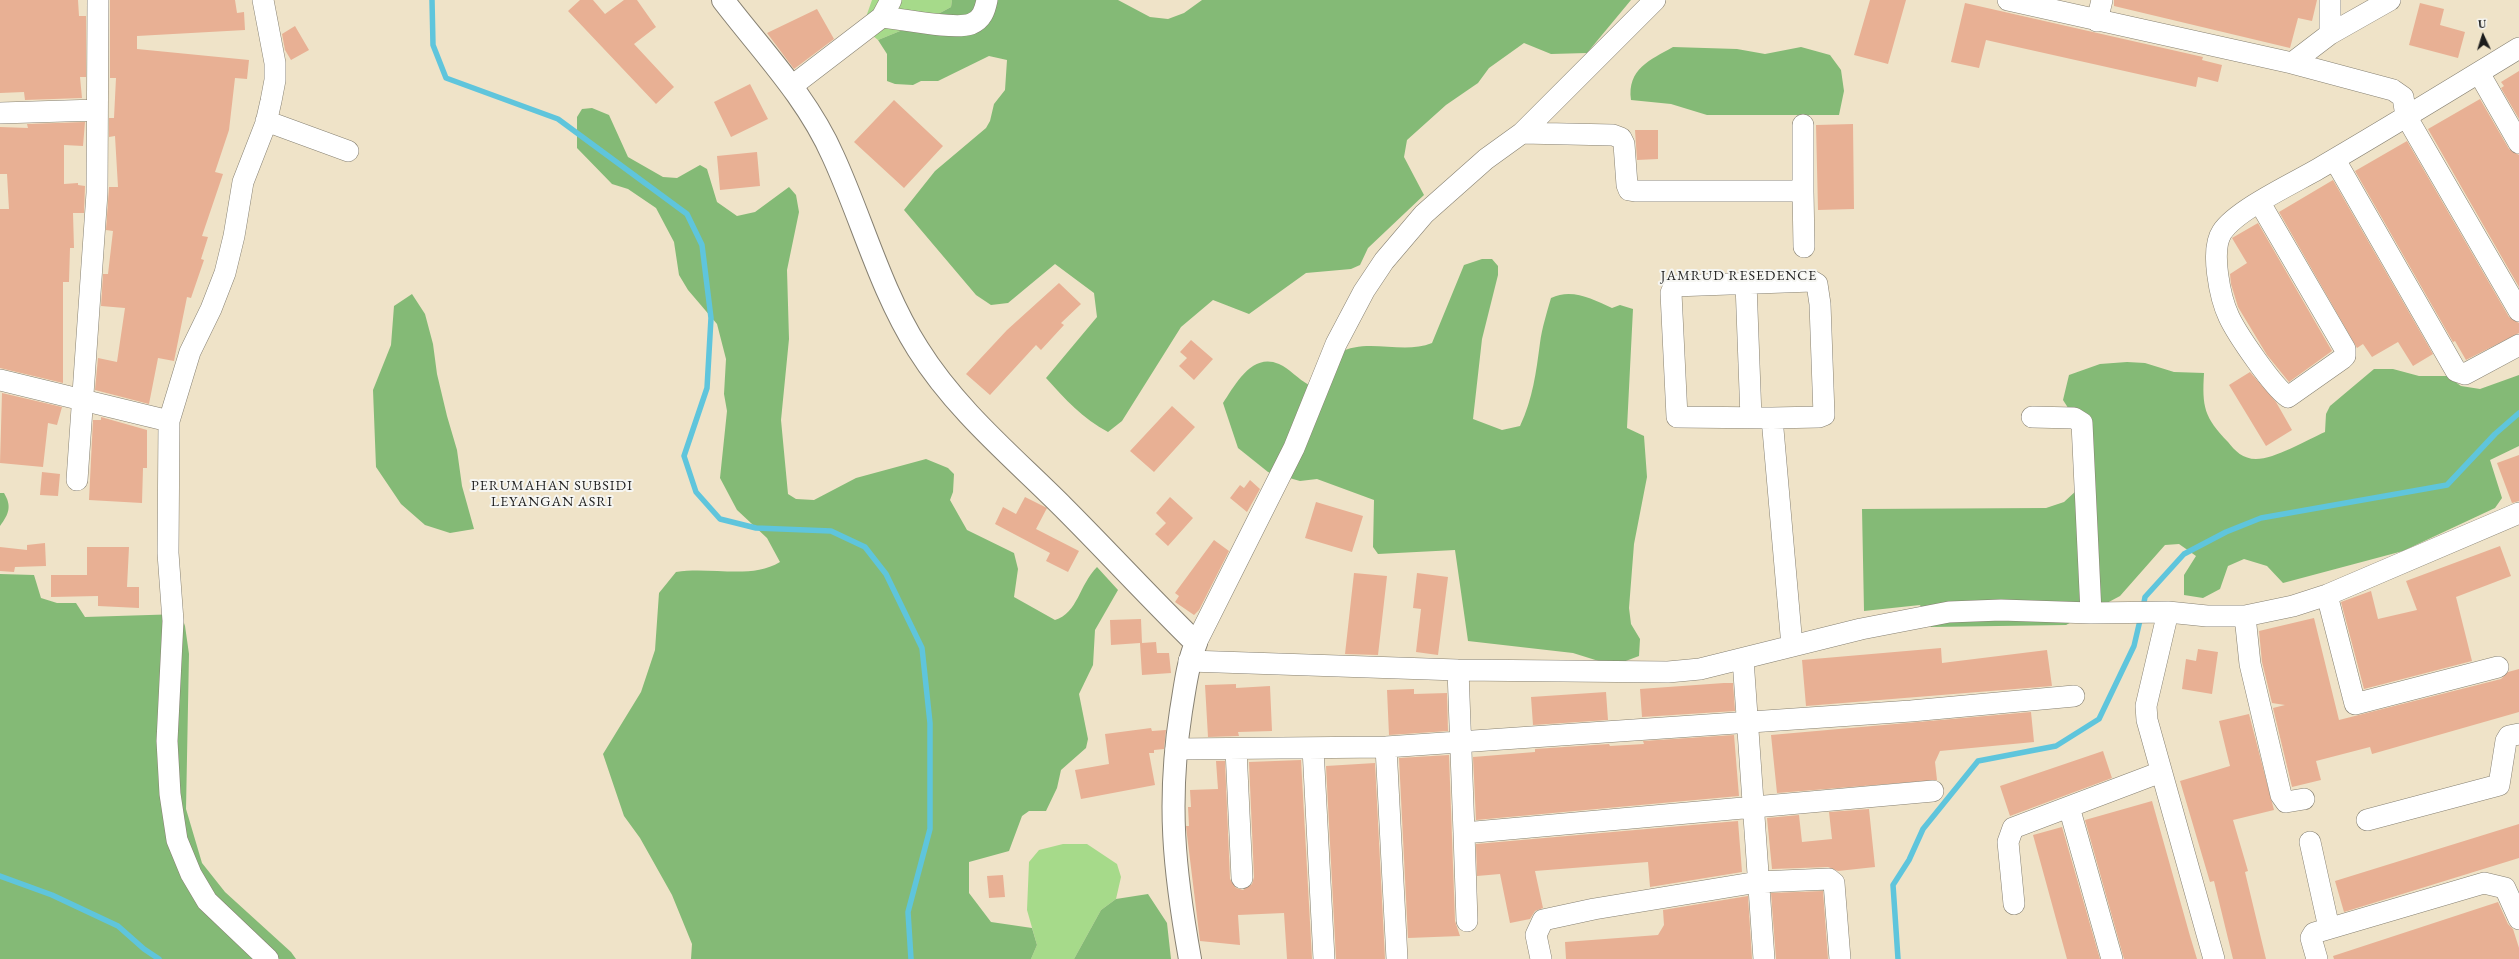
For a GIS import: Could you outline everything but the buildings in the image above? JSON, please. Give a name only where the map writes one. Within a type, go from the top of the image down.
[{"type":"street","points":[[77,480],[84,400],[97,193],[98,0]]},
{"type":"street","points":[[263,0],[275,63],[276,80],[266,121],[243,182],[234,236],[225,273],[211,309],[190,352],[169,421],[168,553],[173,621],[167,741],[170,794],[177,840],[191,874],[207,902],[268,959]]},
{"type":"street","points":[[723,0],[792,86],[833,155],[895,305],[917,348],[935,375],[981,427],[1193,652],[1458,670],[1637,673],[1700,669],[1881,624],[1949,612],[2001,610],[2091,613],[2151,612],[2207,616],[2245,616],[2293,606],[2327,595],[2519,513]]},
{"type":"street","points":[[792,86],[886,8],[949,24],[971,24],[984,13],[987,0]]},
{"type":"street","points":[[1190,959],[1181,911],[1172,833],[1176,749],[1193,652],[1294,448],[1336,344],[1364,291],[1384,261],[1424,214],[1486,159],[1522,133],[1655,0]]},
{"type":"street","points":[[2008,0],[2097,21],[2292,63],[2393,90],[2403,97],[2406,116],[2519,311]]},
{"type":"street","points":[[2097,21],[2102,0]]},
{"type":"street","points":[[2330,0],[2330,34]]},
{"type":"street","points":[[2292,63],[2330,34],[2390,0]]},
{"type":"street","points":[[2260,203],[2345,349],[2345,356],[2342,359],[2288,396],[2271,380],[2230,318],[2219,283],[2218,249],[2220,236],[2234,219],[2260,203],[2334,160],[2519,48]]},
{"type":"street","points":[[2478,73],[2519,143]]},
{"type":"street","points":[[0,113],[97,110]]},
{"type":"street","points":[[266,121],[348,151]]},
{"type":"street","points":[[1803,125],[1804,248]]},
{"type":"street","points":[[1522,133],[1613,135],[1621,138],[1624,144],[1627,185],[1629,190],[1803,191]]},
{"type":"street","points":[[2334,160],[2456,371],[2466,374],[2519,346]]},
{"type":"street","points":[[1812,281],[1818,287],[1824,415],[1819,417],[1772,418],[1678,418],[1676,416],[1674,396],[1672,288],[1677,285],[1746,282],[1812,281]]},
{"type":"street","points":[[1746,282],[1751,418]]},
{"type":"street","points":[[0,380],[169,421]]},
{"type":"street","points":[[2032,417],[2074,418],[2082,423],[2091,613]]},
{"type":"street","points":[[1772,418],[1792,646]]},
{"type":"street","points":[[2327,595],[2355,704],[2498,667]]},
{"type":"street","points":[[2151,612],[2146,706],[2147,720],[2214,959]]},
{"type":"street","points":[[2245,616],[2250,664],[2281,795],[2286,802],[2304,799]]},
{"type":"street","points":[[1743,659],[1764,959]]},
{"type":"street","points":[[1458,670],[1467,921]]},
{"type":"street","points":[[1176,749],[1386,747],[1912,711],[2074,696]]},
{"type":"street","points":[[2367,820],[2499,785],[2506,741],[2509,736],[2519,734]]},
{"type":"street","points":[[1386,747],[1397,959]]},
{"type":"street","points":[[1313,748],[1324,959]]},
{"type":"street","points":[[1236,749],[1242,878]]},
{"type":"street","points":[[2014,904],[2008,842],[2010,831],[2016,826],[2161,772]]},
{"type":"street","points":[[1464,833],[1933,791]]},
{"type":"street","points":[[2069,807],[2112,959]]},
{"type":"street","points":[[2310,842],[2329,928]]},
{"type":"street","points":[[1540,959],[1536,935],[1543,920],[1594,909],[1758,882],[1832,881],[1840,959]]},
{"type":"street","points":[[2317,959],[2311,938],[2314,933],[2486,883],[2505,888],[2519,920]]},
{"type":"green space","points":[[872,0],[952,0],[951,7],[927,20],[878,40],[867,31],[866,17]]},
{"type":"green space","points":[[952,0],[1118,0],[1150,17],[1168,19],[1184,13],[1202,0],[1631,0],[1587,53],[1551,54],[1524,43],[1489,68],[1478,83],[1446,105],[1407,140],[1404,157],[1424,195],[1368,248],[1360,265],[1351,269],[1306,273],[1249,314],[1213,300],[1181,327],[1122,421],[1108,432],[1082,415],[1046,378],[1097,317],[1094,293],[1055,264],[1008,303],[991,305],[976,295],[904,210],[935,171],[986,128],[990,121],[994,104],[1005,90],[1007,60],[989,56],[938,81],[921,81],[913,85],[895,84],[887,81],[887,54],[878,40],[927,20],[951,7]]},
{"type":"green space","points":[[1673,47],[1737,49],[1765,54],[1801,47],[1830,55],[1841,70],[1844,91],[1839,115],[1707,115],[1671,104],[1631,100],[1631,89],[1636,73],[1656,56]]},
{"type":"green space","points":[[592,108],[609,115],[628,157],[663,177],[677,178],[700,165],[707,169],[717,202],[737,216],[755,212],[789,187],[796,195],[799,212],[787,270],[789,339],[781,420],[788,494],[796,499],[814,500],[856,478],[926,459],[948,468],[954,474],[953,492],[950,500],[967,530],[1014,553],[1018,569],[1014,597],[1055,620],[1063,616],[1074,605],[1086,582],[1097,567],[1118,590],[1095,630],[1093,665],[1079,694],[1088,739],[1086,748],[1061,770],[1057,788],[1046,811],[1029,811],[1022,816],[1009,851],[969,862],[969,893],[991,922],[1032,928],[1037,945],[1031,959],[691,959],[692,944],[672,895],[640,838],[624,816],[603,754],[641,692],[655,650],[659,593],[676,572],[703,570],[730,572],[756,570],[780,562],[767,538],[737,510],[720,478],[727,411],[724,394],[726,359],[717,324],[688,290],[679,275],[674,242],[656,208],[628,189],[612,184],[577,148],[577,117],[582,109]]},
{"type":"green space","points":[[1482,259],[1492,259],[1498,266],[1498,275],[1482,339],[1473,419],[1502,430],[1520,426],[1524,416],[1533,385],[1542,332],[1551,298],[1559,295],[1574,294],[1589,298],[1612,308],[1620,305],[1633,309],[1627,428],[1644,436],[1647,477],[1634,544],[1629,608],[1631,624],[1640,639],[1639,656],[1623,662],[1605,663],[1573,653],[1468,641],[1455,550],[1378,554],[1373,547],[1374,500],[1317,479],[1300,481],[1268,472],[1238,448],[1223,403],[1245,372],[1261,362],[1269,361],[1279,364],[1309,385],[1335,356],[1350,348],[1361,346],[1409,347],[1432,343],[1464,265]]},
{"type":"green space","points":[[412,294],[425,314],[433,344],[437,374],[457,450],[462,486],[474,529],[450,533],[425,525],[401,504],[376,467],[373,390],[391,345],[394,306]]},
{"type":"green space","points":[[2127,362],[2145,363],[2174,372],[2204,373],[2204,403],[2209,418],[2220,433],[2237,451],[2243,456],[2251,459],[2264,458],[2281,453],[2325,432],[2326,414],[2330,406],[2374,369],[2393,369],[2419,376],[2447,376],[2461,386],[2480,389],[2519,375],[2519,446],[2490,460],[2502,498],[2495,508],[2403,551],[2283,583],[2267,566],[2244,559],[2228,566],[2220,589],[2203,598],[2184,595],[2184,575],[2196,556],[2179,544],[2165,545],[2120,596],[2066,625],[1931,627],[1920,605],[1864,611],[1862,509],[2046,508],[2064,502],[2077,490],[2081,428],[2063,400],[2069,375],[2100,364]]},
{"type":"green space","points":[[0,493],[4,493],[9,506],[6,518],[0,526]]},
{"type":"green space","points":[[0,574],[34,575],[41,598],[57,603],[76,603],[85,617],[181,614],[185,626],[189,654],[186,809],[202,863],[225,892],[291,952],[296,959],[0,959]]},
{"type":"green space","points":[[1063,844],[1087,844],[1117,864],[1121,877],[1116,899],[1101,910],[1074,959],[1031,959],[1037,945],[1027,910],[1029,862],[1039,850]]},
{"type":"green space","points":[[1148,894],[1167,923],[1171,959],[1074,959],[1101,910],[1116,899]]},
{"type":"waterway","points":[[432,0],[433,45],[446,78],[558,119],[687,214],[702,245],[711,318],[707,388],[684,456],[696,492],[720,519],[756,528],[831,531],[865,547],[886,574],[922,648],[930,723],[930,829],[908,912],[911,959]]},
{"type":"waterway","points":[[2143,608],[2145,597],[2184,554],[2226,532],[2261,518],[2447,485],[2495,434],[2519,413]]},
{"type":"waterway","points":[[1898,959],[1893,885],[1909,860],[1923,829],[1978,761],[2056,746],[2099,719],[2134,646],[2141,616]]},
{"type":"waterway","points":[[0,876],[52,895],[118,926],[144,949],[159,959]]},
{"type":"district","name":"JAMRUD RESEDENCE","points":[[1739,276]]},
{"type":"district","name":"PERUMAHAN SUBSIDI LEYANGAN ASRI","points":[[552,494]]}]
